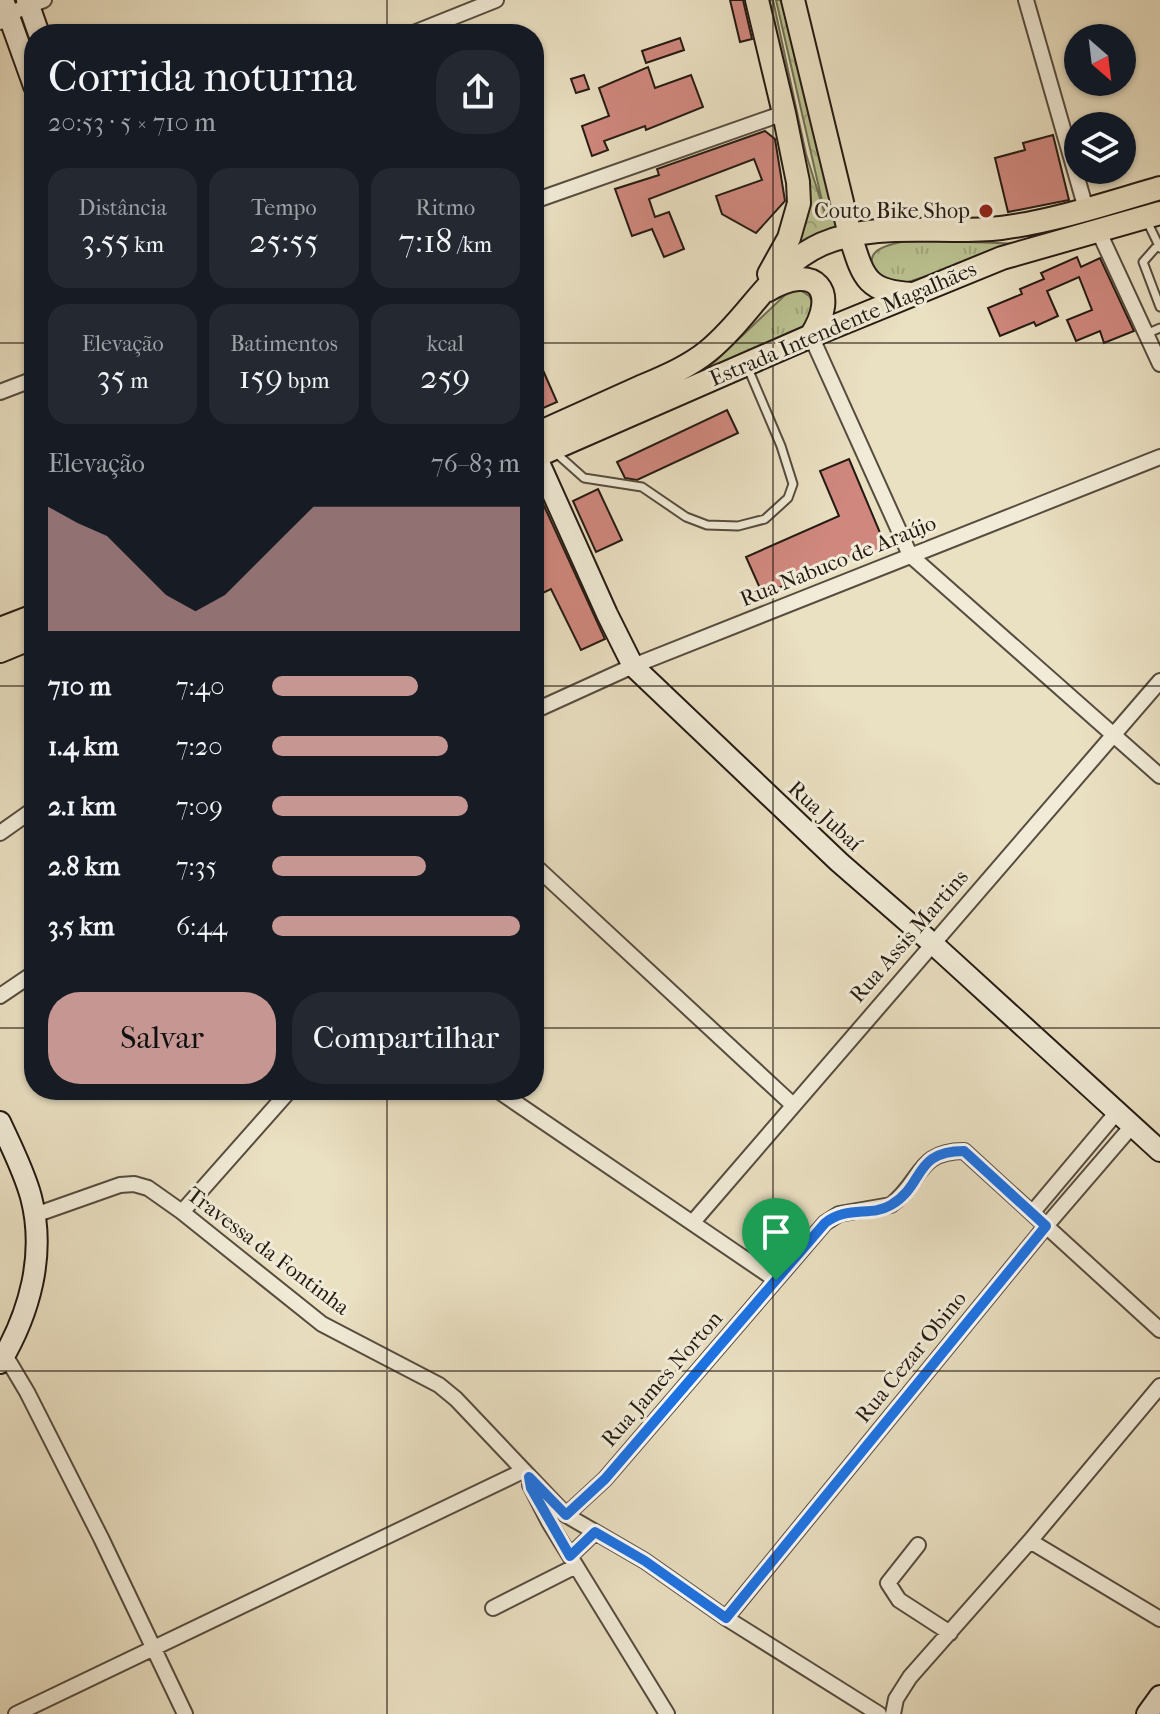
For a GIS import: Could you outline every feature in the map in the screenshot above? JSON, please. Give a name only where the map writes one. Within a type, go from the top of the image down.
[{"type":"main road","points":[[755,300],[789,238],[799,203],[798,182],[784,113],[757,0]]},
{"type":"main road","points":[[793,0],[861,270],[872,285],[884,292],[913,294]]},
{"type":"main road","name":"Estrada Intendente Magalhães","points":[[544,446],[706,353],[730,331],[784,267],[803,253],[850,235],[878,231],[1003,228],[1160,188]]},
{"type":"main road","name":"Estrada Intendente Magalhães","points":[[544,447],[1002,258],[1153,215]]},
{"type":"main road","points":[[755,300],[787,280],[801,278],[812,281],[825,299],[824,311],[811,336]]},
{"type":"main road","points":[[0,629],[24,620]]},
{"type":"main road","points":[[0,651],[24,641]]},
{"type":"street","points":[[436,24],[496,0]]},
{"type":"street","points":[[1026,0],[1086,209]]},
{"type":"street","points":[[24,61],[4,12],[33,2],[37,24]]},
{"type":"street","points":[[544,197],[784,113]]},
{"type":"street","points":[[1098,230],[1153,331],[1160,364]]},
{"type":"street","points":[[811,336],[910,555],[1160,776]]},
{"type":"street","points":[[0,392],[24,383]]},
{"type":"street","name":"Rua Nabuco de Araújo","points":[[544,706],[633,666],[1160,457]]},
{"type":"street","name":"Rua Jubaí","points":[[544,461],[611,625],[633,666],[839,862],[1160,1151]]},
{"type":"street","name":"Rua Assis Martins","points":[[693,1222],[1160,681]]},
{"type":"street","points":[[0,833],[24,816]]},
{"type":"street","points":[[544,874],[793,1105]]},
{"type":"street","points":[[0,996],[24,980]]},
{"type":"street","points":[[182,1212],[281,1100]]},
{"type":"street","points":[[512,1100],[776,1280]]},
{"type":"street","points":[[1032,1213],[1125,1119]]},
{"type":"street","name":"Rua Cezar Obino","points":[[726,1618],[1046,1226],[1125,1119]]},
{"type":"street","points":[[0,1122],[21,1168],[35,1215],[37,1244],[30,1295],[2,1355],[94,1524],[185,1714]]},
{"type":"street","name":"Rua James Norton","points":[[566,1515],[605,1479],[832,1218],[846,1212],[891,1205],[930,1159],[944,1152],[964,1151],[1160,1330]]},
{"type":"street","name":"Travessa da Fontinha","points":[[35,1215],[101,1190],[134,1184],[148,1188],[322,1324],[439,1385],[566,1515],[645,1561],[726,1618],[879,1714]]},
{"type":"street","points":[[893,1714],[896,1699],[910,1677],[1160,1386]]},
{"type":"street","points":[[16,1714],[526,1474]]},
{"type":"street","name":"Travessa da Fontinha","points":[[526,1474],[573,1561],[667,1714]]},
{"type":"street","points":[[493,1608],[573,1561],[595,1532]]},
{"type":"street","points":[[1030,1541],[1160,1619]]},
{"type":"street","points":[[918,1545],[888,1583],[899,1600],[950,1633]]},
{"type":"street","points":[[1147,1714],[1160,1696]]},
{"type":"lane","points":[[1153,215],[1159,246],[1143,262],[1160,307]]},
{"type":"lane","points":[[544,452],[584,478],[642,487],[686,517],[707,525],[738,526],[765,519],[788,498],[793,484],[781,446],[746,364]]},
{"type":"green space","points":[[761,0],[773,0],[806,154],[825,214],[776,0],[791,0],[844,225],[784,260],[799,233]]},
{"type":"green space","points":[[911,240],[1028,244],[905,283],[882,281],[872,263],[873,256],[883,247]]},
{"type":"green space","points":[[799,289],[809,296],[815,306],[810,321],[799,333],[702,374],[785,295]]},
{"type":"building","points":[[730,0],[743,0],[752,39],[740,42]]},
{"type":"building","points":[[680,38],[684,50],[646,63],[642,51]]},
{"type":"building","points":[[648,67],[655,88],[691,75],[703,107],[646,130],[645,126],[604,141],[608,150],[592,156],[582,126],[609,116],[599,88]]},
{"type":"building","points":[[584,75],[589,89],[576,93],[571,79]]},
{"type":"building","points":[[765,131],[775,139],[785,201],[756,233],[722,214],[716,196],[762,180],[754,159],[649,199],[655,217],[669,212],[684,249],[664,257],[652,229],[632,236],[615,189],[659,175],[657,169]]},
{"type":"building","points":[[1053,135],[1069,200],[1008,212],[995,158],[1025,150],[1023,143]]},
{"type":"building","points":[[1077,257],[1081,267],[1100,258],[1134,331],[1104,343],[1100,331],[1076,341],[1067,320],[1092,310],[1079,277],[1047,291],[1058,316],[1000,336],[988,308],[1022,294],[1020,289],[1044,279],[1041,273]]},
{"type":"building","points":[[544,373],[557,402],[544,408]]},
{"type":"building","points":[[727,410],[738,433],[637,480],[625,478],[617,462]]},
{"type":"building","points":[[849,459],[886,547],[857,559],[855,554],[763,595],[746,557],[839,516],[820,471]]},
{"type":"building","points":[[598,489],[622,540],[596,552],[573,501]]},
{"type":"building","points":[[544,506],[605,639],[581,650],[551,589],[544,592]]},
{"type":"place","name":"Couto Bike Shop","points":[[986,211]]},
{"type":"route","points":[[964,1151],[1046,1226],[726,1618],[645,1561],[595,1532],[570,1556],[531,1488],[529,1477],[566,1515],[605,1479],[776,1280],[825,1223],[846,1212],[887,1208],[906,1191],[930,1159],[944,1152],[964,1151]]}]
